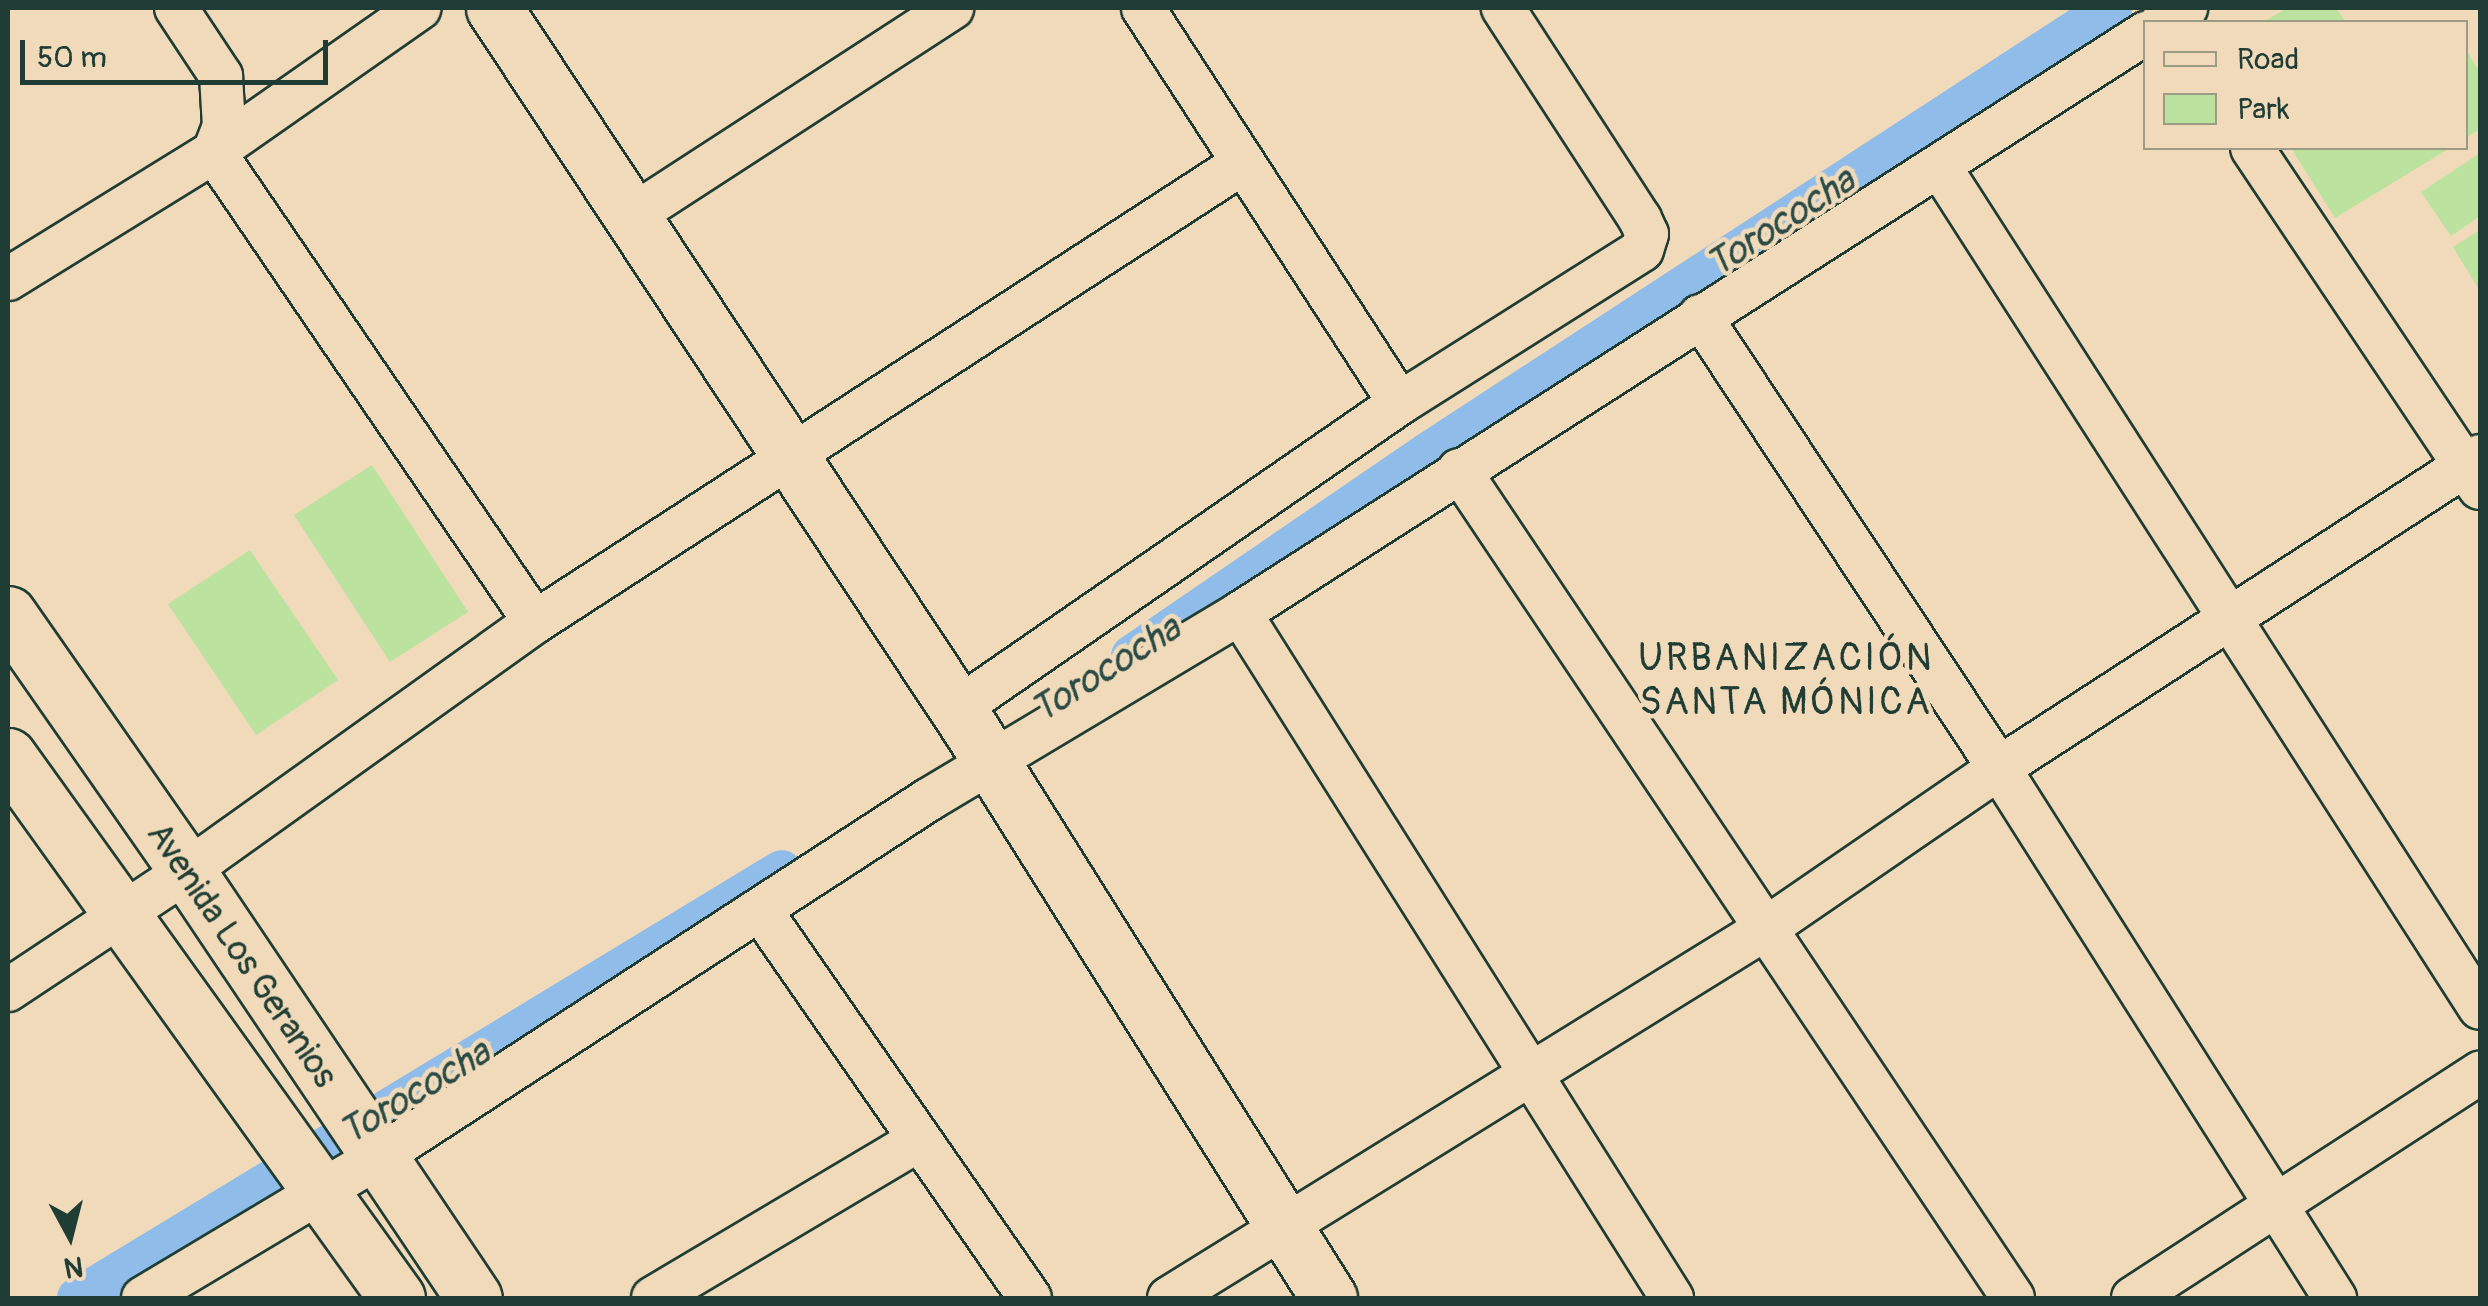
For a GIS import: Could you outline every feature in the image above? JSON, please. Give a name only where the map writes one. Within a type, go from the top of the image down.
[{"type":"street","points":[[176,8],[220,76],[224,126],[214,152]]},
{"type":"street","points":[[8,279],[214,152],[420,8]]},
{"type":"street","points":[[494,8],[978,741],[1328,1298]]},
{"type":"street","points":[[632,216],[952,8]]},
{"type":"street","points":[[1143,8],[1400,403]]},
{"type":"street","points":[[143,1298],[760,911],[1400,403],[1642,250],[1648,234],[1504,8]]},
{"type":"street","points":[[978,741],[1240,613],[2143,36]]},
{"type":"street","points":[[1169,1298],[1765,928],[1999,768],[2476,470],[2253,150]]},
{"type":"street","points":[[214,152],[534,622]]},
{"type":"street","points":[[8,990],[187,871],[534,622],[1243,163]]},
{"type":"street","points":[[1940,167],[2480,1008]]},
{"type":"street","points":[[1700,316],[1999,768],[2335,1298]]},
{"type":"street","points":[[1459,470],[2013,1298]]},
{"type":"street","points":[[1240,613],[1672,1298]]},
{"type":"street","name":"Avenida Los Geranios","points":[[8,614],[187,871],[474,1298]]},
{"type":"street","name":"Avenida Los Geranios","points":[[8,756],[398,1298]]},
{"type":"street","points":[[760,911],[1030,1298]]},
{"type":"street","points":[[2133,1298],[2480,1073]]},
{"type":"street","points":[[653,1298],[919,1140]]},
{"type":"green space","points":[[2287,8],[2336,8],[2345,20],[2266,20]]},
{"type":"green space","points":[[2468,52],[2480,73],[2480,129],[2468,137]]},
{"type":"green space","points":[[2292,150],[2447,150],[2335,218]]},
{"type":"green space","points":[[2480,153],[2480,216],[2451,236],[2421,192]]},
{"type":"green space","points":[[2480,230],[2480,291],[2453,247]]},
{"type":"green space","points":[[372,465],[468,612],[390,662],[294,515]]},
{"type":"green space","points":[[250,550],[338,680],[256,735],[168,604]]},
{"type":"waterway","name":"Torococha","points":[[1132,656],[1427,454],[2111,8]]},
{"type":"waterway","name":"Torococha","points":[[78,1298],[782,871]]},
{"type":"district","name":"URBANIZACIÓN SANTA MÓNICA","points":[[1786,681]]}]
